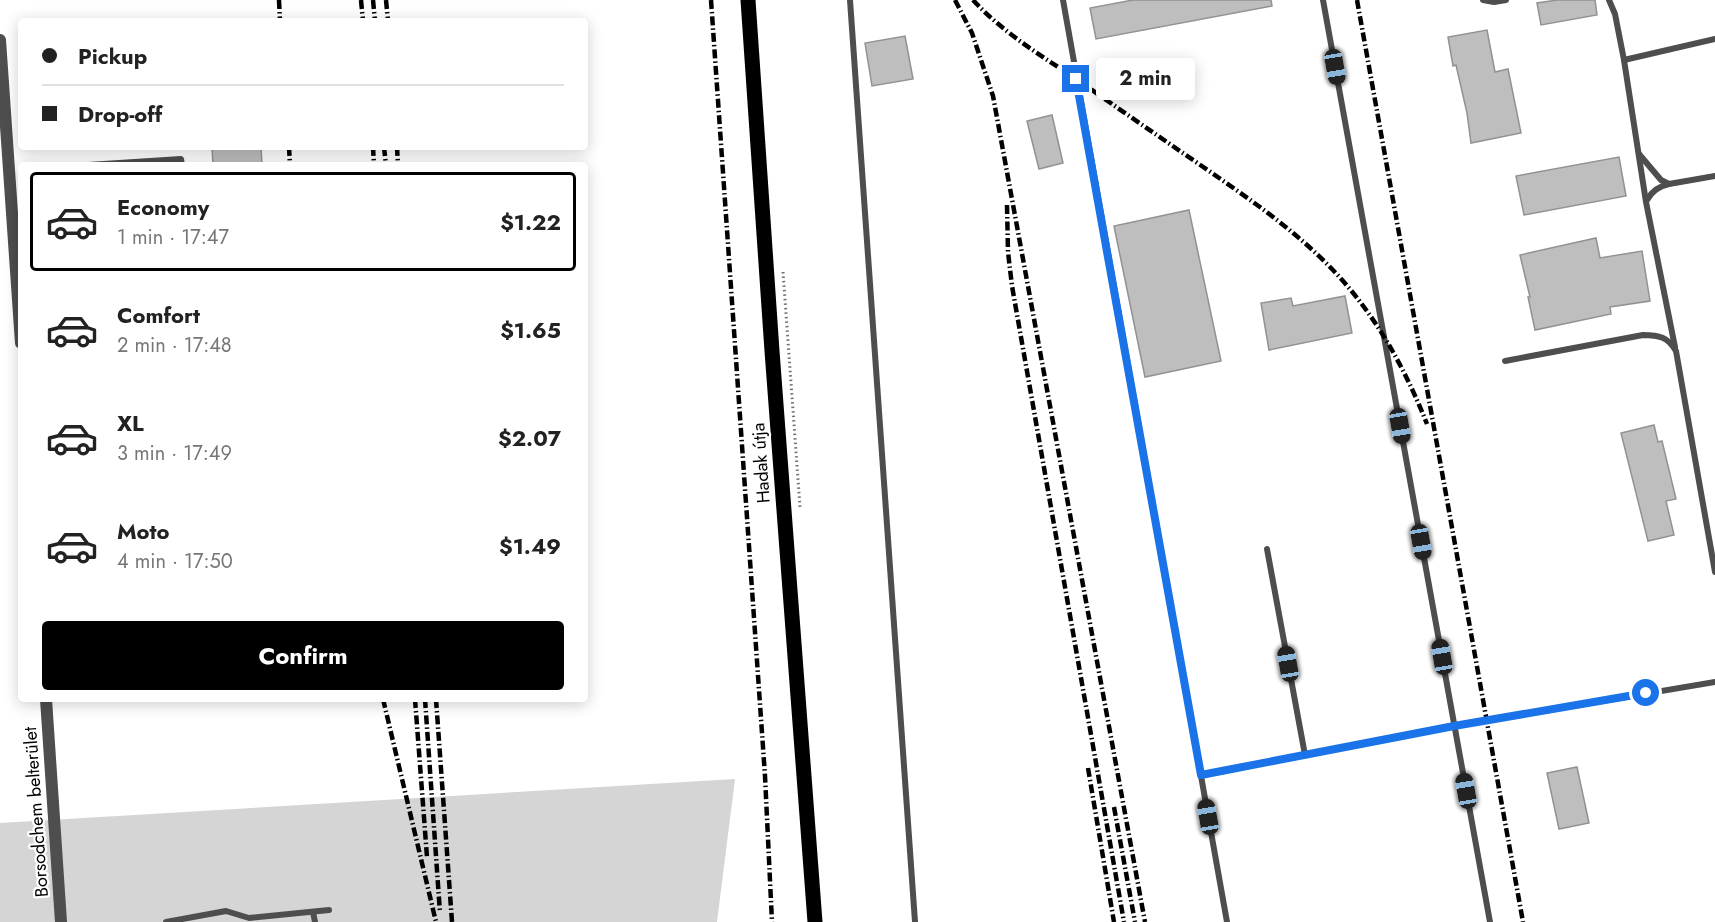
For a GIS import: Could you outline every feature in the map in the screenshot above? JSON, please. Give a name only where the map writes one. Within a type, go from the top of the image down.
[{"type":"main road","name":"Hadak útja","points":[[748,0],[815,922]]},
{"type":"street","points":[[0,40],[12,170],[18,285]]},
{"type":"street","name":"Borsodchem belterület","points":[[46,702],[61,922]]},
{"type":"lane","points":[[850,0],[915,922]]},
{"type":"lane","points":[[1063,0],[1227,922]]},
{"type":"lane","points":[[1323,0],[1490,922]]},
{"type":"lane","points":[[1483,0],[1494,2],[1506,0]]},
{"type":"lane","points":[[1608,0],[1615,14],[1624,60],[1646,202],[1676,351],[1715,572]]},
{"type":"lane","points":[[1624,60],[1715,39]]},
{"type":"lane","points":[[1639,154],[1661,180],[1670,184]]},
{"type":"lane","points":[[134,162],[181,159],[182,162]]},
{"type":"lane","points":[[1646,202],[1655,190],[1662,186],[1715,176]]},
{"type":"lane","points":[[1505,362],[1643,335],[1657,335],[1664,338],[1671,342],[1676,351]]},
{"type":"lane","points":[[1267,549],[1305,755]]},
{"type":"lane","points":[[1201,775],[1454,726],[1715,682]]},
{"type":"lane","points":[[166,922],[195,919],[226,911],[249,918],[329,910]]},
{"type":"lane","points":[[313,912],[315,922]]},
{"type":"lane","points":[[233,914],[241,922]]},
{"type":"lane","points":[[293,914],[295,922]]},
{"type":"shaded area","points":[[735,779],[717,922],[0,922],[0,823]]},
{"type":"building","points":[[1133,0],[1271,0],[1272,6],[1096,39],[1090,8]]},
{"type":"building","points":[[1557,0],[1595,0],[1597,15],[1541,25],[1537,3]]},
{"type":"building","points":[[1487,30],[1495,72],[1508,69],[1521,133],[1471,143],[1467,113],[1456,65],[1453,66],[1448,37]]},
{"type":"building","points":[[905,36],[913,79],[872,86],[865,43]]},
{"type":"building","points":[[1052,115],[1063,163],[1039,169],[1027,121]]},
{"type":"building","points":[[212,150],[261,150],[262,162],[213,162]]},
{"type":"building","points":[[1619,157],[1626,196],[1524,215],[1516,176]]},
{"type":"building","points":[[1189,210],[1221,361],[1145,377],[1114,226]]},
{"type":"building","points":[[1596,238],[1600,258],[1642,251],[1650,301],[1610,307],[1611,314],[1535,330],[1520,255]]},
{"type":"building","points":[[1345,296],[1352,333],[1269,350],[1261,303],[1291,298],[1293,306]]},
{"type":"building","points":[[1654,425],[1658,442],[1662,441],[1676,499],[1666,501],[1674,535],[1648,541],[1621,433]]},
{"type":"building","points":[[1577,767],[1589,823],[1559,829],[1547,773]]},
{"type":"railway","points":[[279,0],[280,18]]},
{"type":"railway","points":[[361,0],[363,18]]},
{"type":"railway","points":[[373,0],[375,18]]},
{"type":"railway","points":[[386,0],[388,18]]},
{"type":"railway","points":[[711,0],[765,776],[772,922]]},
{"type":"railway","points":[[955,0],[972,33],[993,96],[1145,922]]},
{"type":"railway","points":[[973,0],[1012,35],[1241,193],[1316,253],[1346,284],[1374,321],[1398,361],[1427,424]]},
{"type":"railway","points":[[1357,0],[1523,922]]},
{"type":"railway","points":[[289,150],[290,162]]},
{"type":"railway","points":[[373,150],[374,162]]},
{"type":"railway","points":[[384,150],[386,162]]},
{"type":"railway","points":[[397,150],[398,162]]},
{"type":"railway","points":[[1007,205],[1008,252],[1012,286],[1124,922]]},
{"type":"railway","points":[[384,702],[436,922]]},
{"type":"railway","points":[[415,702],[427,857]]},
{"type":"railway","points":[[425,702],[440,913]]},
{"type":"railway","points":[[436,702],[452,922]]},
{"type":"railway","points":[[1088,768],[1114,922]]},
{"type":"railway","points":[[1114,807],[1135,922]]},
{"type":"route","points":[[1076,79],[1201,775],[1454,726],[1646,693]]}]
